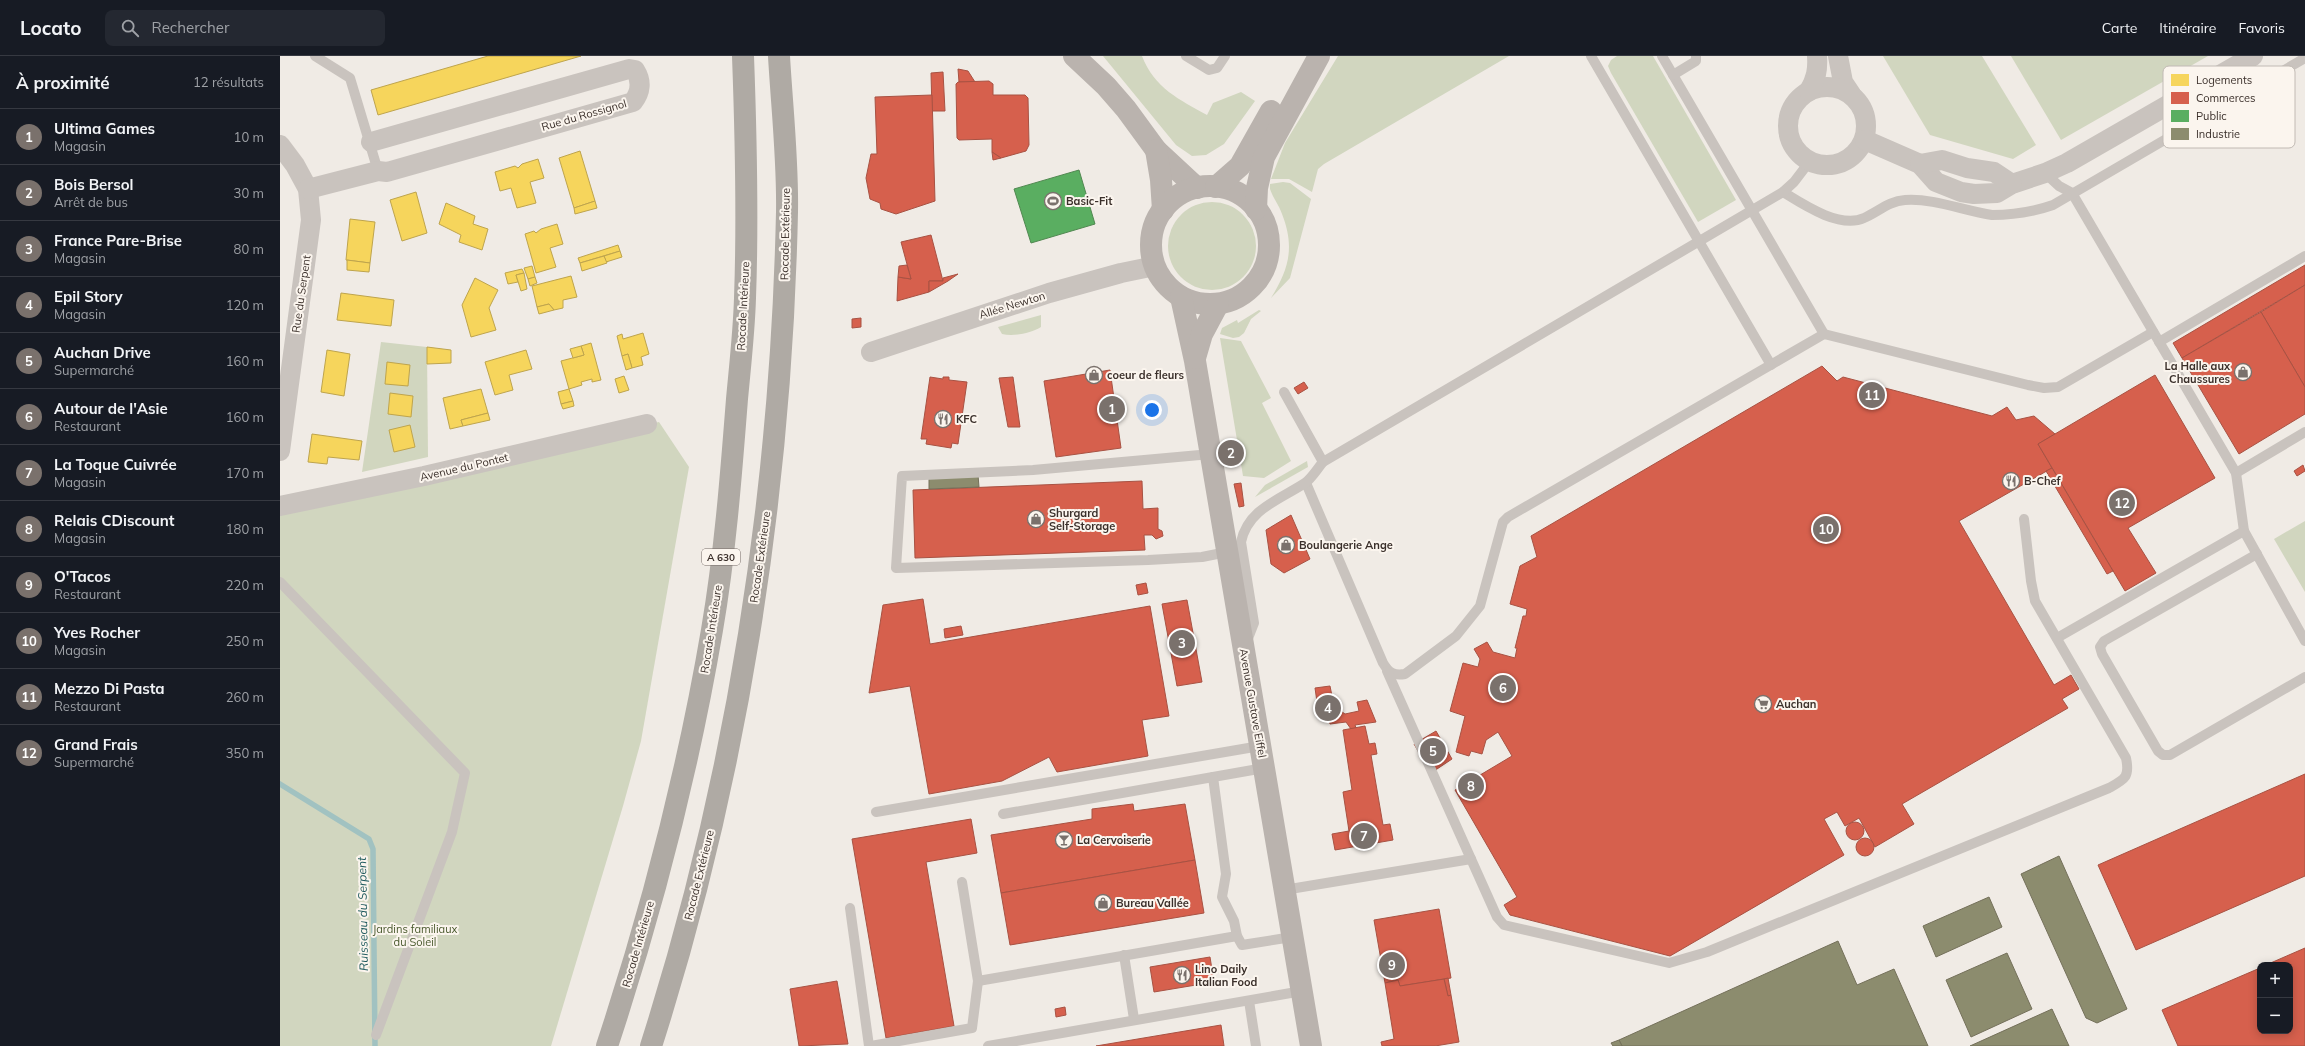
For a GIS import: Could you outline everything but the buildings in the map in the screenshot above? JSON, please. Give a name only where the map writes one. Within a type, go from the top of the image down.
[{"type":"highway","name":"Rocade Intérieure","points":[[607,1046],[623,998],[673,820],[691,741],[712,628],[727,511],[745,300],[747,176],[743,56]]},
{"type":"highway","name":"Rocade Extérieure","points":[[651,1046],[672,981],[709,842],[743,664],[762,549],[774,443],[787,210],[779,56]]},
{"type":"street","points":[[1074,56],[1106,86],[1126,109],[1156,150],[1207,187],[1231,190],[1245,198],[1256,209],[1265,224],[1269,241],[1268,259],[1261,276],[1250,289],[1235,299],[1218,304],[1200,304],[1181,297],[1165,284],[1155,266],[1151,247],[1154,228],[1163,210],[1180,194],[1207,187],[1240,166],[1302,56]]},
{"type":"street","points":[[1256,209],[1256,188],[1264,157],[1319,56]]},
{"type":"street","points":[[1809,91],[1815,82],[1818,69],[1817,56]]},
{"type":"street","points":[[1838,56],[1843,82],[1851,94],[1860,103],[1865,115],[1867,127],[1865,140],[1858,151],[1842,162],[1822,165],[1810,162],[1796,149],[1788,133],[1788,120],[1792,109],[1799,98],[1809,91],[1819,87],[1830,86],[1851,94]]},
{"type":"street","points":[[2236,66],[2253,56]]},
{"type":"street","name":"Rue du Rossignol","points":[[308,189],[378,171],[387,172],[633,102],[638,96],[640,81],[635,70],[629,69],[371,142]]},
{"type":"street","points":[[1865,140],[1920,164],[1942,160],[1967,168],[1994,172],[2012,184],[2045,173],[2067,163],[2163,108]]},
{"type":"street","name":"Rue du Serpent","points":[[280,145],[295,165],[308,189],[311,220],[280,451]]},
{"type":"street","points":[[1156,150],[1162,180],[1163,210]]},
{"type":"street","name":"Allée Newton","points":[[871,352],[1050,293],[1121,273],[1155,266]]},
{"type":"street","name":"Avenue Gustave Eiffel","points":[[1181,297],[1195,361],[1311,1046]]},
{"type":"street","name":"Avenue Gustave Eiffel","points":[[1195,361],[1203,331],[1218,304]]},
{"type":"street","name":"Avenue du Pontet","points":[[280,506],[424,476],[647,424]]},
{"type":"lane","points":[[315,56],[350,78],[371,142],[378,171]]},
{"type":"lane","points":[[1186,56],[1208,70],[1217,68],[1225,56]]},
{"type":"lane","points":[[1591,56],[1771,366]]},
{"type":"lane","points":[[1662,56],[1824,334]]},
{"type":"lane","points":[[1673,75],[1696,61],[1696,56]]},
{"type":"lane","points":[[2291,66],[2305,58]]},
{"type":"lane","points":[[1783,192],[1810,208],[1845,222],[1863,218],[1898,200],[1920,200],[1978,213],[2006,215],[2038,210],[2052,205],[2163,140]]},
{"type":"lane","points":[[1244,649],[1254,623],[1241,542],[1243,534],[1252,518],[1263,508],[1306,483],[1323,462],[1783,192],[1794,182],[1810,162]]},
{"type":"lane","points":[[2045,173],[2059,186],[2072,193],[2236,473],[2244,531],[2305,641]]},
{"type":"lane","points":[[2159,342],[2305,256]]},
{"type":"lane","points":[[1387,671],[1396,675],[1405,674],[1456,636],[1472,618],[1480,606],[1503,522],[1508,517],[1824,334],[2028,385],[2051,388],[2058,387],[2153,332]]},
{"type":"lane","points":[[1284,392],[1323,462]]},
{"type":"lane","points":[[2236,473],[2305,432]]},
{"type":"lane","points":[[1211,454],[1033,470],[902,476],[896,568],[1148,560],[1202,557],[1227,552]]},
{"type":"lane","points":[[1306,483],[1387,671],[1497,917],[1504,925],[1669,963],[1707,952],[2109,788],[2124,780],[2129,770],[2126,758],[2035,601],[2032,591],[2024,519]]},
{"type":"lane","points":[[2057,638],[2244,531]]},
{"type":"lane","points":[[2257,554],[2104,641],[2100,647],[2102,654],[2158,751],[2163,755],[2170,755],[2305,677]]},
{"type":"lane","points":[[280,582],[465,773],[452,832],[376,1035]]},
{"type":"lane","points":[[876,812],[1260,746]]},
{"type":"lane","points":[[1003,814],[1264,768]]},
{"type":"lane","points":[[1213,777],[1226,874],[1222,897],[1234,921],[1237,936],[1242,945],[1292,937]]},
{"type":"lane","points":[[1284,890],[1471,859]]},
{"type":"lane","points":[[850,908],[870,1046],[972,1028],[978,981],[962,882]]},
{"type":"lane","points":[[978,981],[1237,936]]},
{"type":"lane","points":[[1124,955],[1134,1019]]},
{"type":"lane","points":[[988,1046],[1134,1019],[1302,991]]},
{"type":"lane","points":[[1249,1001],[1256,1046]]},
{"type":"green space","points":[[1103,56],[1142,56],[1153,77],[1161,85],[1187,104],[1207,115],[1213,103],[1241,92],[1255,101],[1224,144],[1206,155],[1192,156],[1176,145]]},
{"type":"green space","points":[[1338,56],[1509,56],[1324,164],[1318,169],[1312,192],[1289,179],[1271,179],[1285,143]]},
{"type":"green space","points":[[1617,56],[1653,56],[1736,200],[1698,222],[1611,73],[1608,66],[1611,60]]},
{"type":"green space","points":[[1883,56],[1982,56],[2036,145],[2013,159],[1930,135]]},
{"type":"green space","points":[[2011,56],[2208,56],[2190,66],[2163,66],[2163,82],[2061,140]]},
{"type":"green space","points":[[1283,182],[1290,183],[1311,199],[1290,278],[1271,298],[1282,277],[1288,258],[1289,247],[1286,226],[1281,211],[1270,189],[1270,184]]},
{"type":"green space","points":[[1212,202],[1229,205],[1237,209],[1249,221],[1253,229],[1256,246],[1253,263],[1249,271],[1237,283],[1229,287],[1212,290],[1195,287],[1187,283],[1175,271],[1171,263],[1168,246],[1171,229],[1175,221],[1187,209],[1195,205]]},
{"type":"green space","points":[[1259,310],[1261,311],[1251,319],[1244,333],[1239,337],[1233,338],[1220,334],[1222,328],[1237,320],[1238,323]]},
{"type":"green space","points":[[1041,315],[1041,327],[1027,333],[1017,335],[1002,334],[998,327]]},
{"type":"green space","points":[[1220,338],[1241,341],[1271,398],[1262,403],[1291,461],[1264,478],[1243,476]]},
{"type":"green space","points":[[381,342],[427,347],[428,457],[362,472]]},
{"type":"green space","name":"Jardins familiaux du Soleil","points":[[659,422],[689,467],[641,741],[551,1046],[280,1046],[280,506]]},
{"type":"green space","points":[[1307,461],[1308,467],[1255,497],[1265,485]]},
{"type":"green space","points":[[2305,521],[2305,592],[2274,539]]},
{"type":"waterway","name":"Ruisseau du Serpent","points":[[280,784],[369,839],[373,849],[375,1046]]},
{"type":"place","name":"Basic-Fit","points":[[1053,201]]},
{"type":"place","name":"La Halle aux Chaussures","points":[[2243,372]]},
{"type":"place","name":"coeur de fleurs","points":[[1094,375]]},
{"type":"place","name":"Mezzo Di Pasta","points":[[1872,395]]},
{"type":"place","name":"Ultima Games","points":[[1112,409]]},
{"type":"place","name":"KFC","points":[[943,419]]},
{"type":"place","name":"Bois Bersol","points":[[1231,453]]},
{"type":"place","name":"B-Chef","points":[[2011,481]]},
{"type":"place","name":"Grand Frais","points":[[2122,503]]},
{"type":"place","name":"Shurgard Self-Storage","points":[[1036,519]]},
{"type":"place","name":"Yves Rocher","points":[[1826,529]]},
{"type":"place","name":"Boulangerie Ange","points":[[1286,545]]},
{"type":"place","name":"France Pare-Brise","points":[[1182,643]]},
{"type":"place","name":"Autour de l'Asie","points":[[1503,688]]},
{"type":"place","name":"Auchan","points":[[1763,704]]},
{"type":"place","name":"Epil Story","points":[[1328,708]]},
{"type":"place","name":"Auchan Drive","points":[[1433,751]]},
{"type":"place","name":"Relais CDiscount","points":[[1471,786]]},
{"type":"place","name":"La Toque Cuivrée","points":[[1364,836]]},
{"type":"place","name":"La Cervoiserie","points":[[1064,840]]},
{"type":"place","name":"Bureau Vallée","points":[[1103,903]]},
{"type":"place","name":"O'Tacos","points":[[1392,965]]},
{"type":"place","name":"Lino Daily Italian Food","points":[[1182,975]]}]
